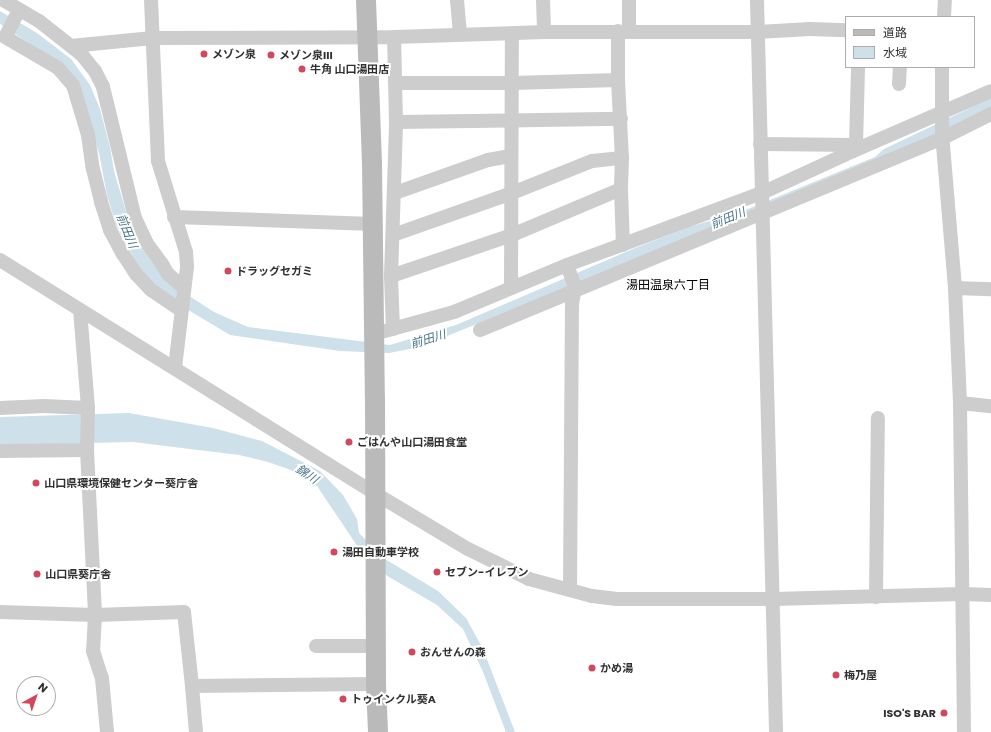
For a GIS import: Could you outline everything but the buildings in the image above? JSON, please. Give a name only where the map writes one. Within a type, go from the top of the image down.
[{"type":"street","points":[[3,0],[40,22],[82,55],[95,71],[103,86],[135,218],[146,242],[168,274],[183,287]]},
{"type":"street","points":[[152,0],[158,161],[186,252],[187,267],[183,287],[176,368]]},
{"type":"street","points":[[366,0],[373,224],[381,333]]},
{"type":"street","points":[[457,0],[460,34]]},
{"type":"street","points":[[543,0],[544,32]]},
{"type":"street","points":[[623,244],[621,119],[618,80],[623,31],[629,0]]},
{"type":"street","points":[[757,0],[776,732]]},
{"type":"street","points":[[944,16],[945,0]]},
{"type":"street","points":[[19,10],[5,36],[58,68],[73,85],[88,135],[93,169],[110,230],[136,274],[151,290],[182,311]]},
{"type":"street","points":[[71,46],[153,38],[394,37],[544,32],[758,32],[810,29],[845,30]]},
{"type":"street","points":[[512,34],[512,287]]},
{"type":"street","points":[[378,732],[376,684],[374,356],[381,333],[391,276],[395,193],[396,122],[394,37]]},
{"type":"street","points":[[854,148],[858,68]]},
{"type":"street","points":[[899,84],[900,68]]},
{"type":"street","points":[[942,68],[942,136],[955,288],[960,403],[964,732]]},
{"type":"street","points":[[395,82],[512,83],[618,80]]},
{"type":"street","points":[[381,333],[454,312],[567,265],[762,194],[854,148],[941,115],[991,91]]},
{"type":"street","points":[[480,330],[575,289],[762,213],[991,114]]},
{"type":"street","points":[[396,122],[621,119]]},
{"type":"street","points":[[760,144],[854,148]]},
{"type":"street","points":[[395,193],[488,160],[511,156]]},
{"type":"street","points":[[393,235],[512,193],[592,161],[622,158]]},
{"type":"street","points":[[391,276],[512,235],[621,189]]},
{"type":"street","points":[[174,216],[373,224]]},
{"type":"street","points":[[0,260],[176,368],[376,494],[499,566],[529,580],[592,596],[618,599],[773,599],[962,594],[991,595]]},
{"type":"street","points":[[567,265],[575,289],[572,304],[570,590]]},
{"type":"street","points":[[955,288],[991,289]]},
{"type":"street","points":[[80,310],[88,408],[87,450],[95,616],[93,650],[102,678],[107,732]]},
{"type":"street","points":[[960,403],[991,406]]},
{"type":"street","points":[[0,408],[44,406],[88,408]]},
{"type":"street","points":[[876,597],[878,418]]},
{"type":"street","points":[[0,451],[87,450]]},
{"type":"street","points":[[0,612],[95,616],[184,612],[196,732]]},
{"type":"street","points":[[316,646],[376,646]]},
{"type":"street","points":[[192,686],[376,684]]},
{"type":"water","name":"前田川","points":[[0,11],[37,33],[71,59],[90,85],[100,109],[110,147],[114,171],[127,215],[138,243],[166,281],[214,312],[248,327],[390,345],[456,325],[635,248],[689,227],[743,211],[875,157],[884,149],[991,98],[991,110],[917,146],[420,347],[389,353],[340,351],[230,335],[165,296],[144,277],[116,225],[107,195],[99,153],[75,79],[60,64],[0,24]]},
{"type":"water","name":"錦川","points":[[129,413],[213,428],[262,441],[320,471],[343,495],[357,519],[359,533],[385,559],[438,591],[466,618],[483,649],[515,732],[506,732],[483,672],[463,629],[437,605],[389,577],[372,564],[362,553],[317,486],[291,470],[268,462],[239,455],[133,442],[0,445],[0,417]]},
{"type":"place","name":"メゾン泉","points":[[204,54]]},
{"type":"place","name":"メゾン泉III","points":[[271,55]]},
{"type":"place","name":"牛角 山口湯田店","points":[[302,69]]},
{"type":"place","name":"ドラッグセガミ","points":[[228,271]]},
{"type":"place","name":"ごはんや山口湯田食堂","points":[[349,442]]},
{"type":"place","name":"山口県環境保健センター葵庁舎","points":[[36,483]]},
{"type":"place","name":"湯田自動車学校","points":[[334,552]]},
{"type":"place","name":"セブン-イレブン","points":[[437,572]]},
{"type":"place","name":"山口県葵庁舎","points":[[37,574]]},
{"type":"place","name":"おんせんの森","points":[[412,652]]},
{"type":"place","name":"かめ湯","points":[[592,668]]},
{"type":"place","name":"梅乃屋","points":[[836,675]]},
{"type":"place","name":"トゥインクル葵A","points":[[343,699]]},
{"type":"place","name":"ISO'S BAR","points":[[944,713]]},
{"type":"district","name":"湯田温泉六丁目","points":[[668,285]]}]
